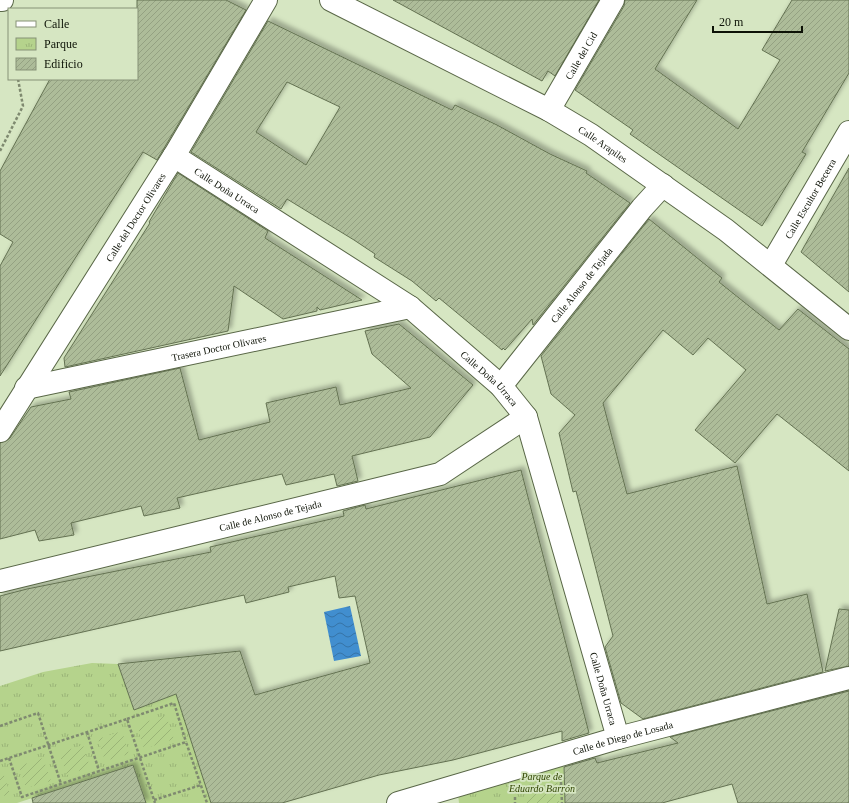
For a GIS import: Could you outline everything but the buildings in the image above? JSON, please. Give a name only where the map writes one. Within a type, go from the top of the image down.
[{"type":"street","name":"Calle del Doctor Olivares","points":[[0,431],[174,156],[266,0]]},
{"type":"street","name":"Calle Arapiles","points":[[331,0],[549,110],[591,135],[663,184],[772,265],[849,329]]},
{"type":"street","name":"Calle del Cid","points":[[549,110],[613,0]]},
{"type":"street","name":"Calle Escultor Becerra","points":[[772,265],[849,132]]},
{"type":"street","name":"Calle Doña Urraca","points":[[174,156],[410,307],[501,386],[526,417],[618,738]]},
{"type":"street","name":"Calle Alonso de Tejada","points":[[501,386],[663,184]]},
{"type":"street","name":"Trasera Doctor Olivares","points":[[26,388],[410,307]]},
{"type":"street","name":"Calle de Alonso de Tejada","points":[[0,581],[440,474],[526,417]]},
{"type":"street","name":"Calle de Diego de Losada","points":[[398,803],[618,738],[849,678]]},
{"type":"path","points":[[0,151],[23,106],[18,80]]},
{"type":"path","points":[[0,762],[174,703],[207,803]]},
{"type":"path","points":[[0,726],[38,713],[61,784]]},
{"type":"path","points":[[127,719],[155,802],[201,785]]},
{"type":"path","points":[[87,732],[99,771]]},
{"type":"path","points":[[9,758],[22,797],[186,742]]},
{"type":"green space","points":[[92,663],[118,664],[134,710],[176,694],[211,803],[146,803],[133,765],[17,803],[0,803],[0,686],[43,672]]},
{"type":"green space","points":[[166,715],[174,739],[144,749],[137,725]]},
{"type":"green space","points":[[122,731],[129,754],[105,761],[98,739]]},
{"type":"green space","points":[[83,745],[90,767],[67,775],[59,753]]},
{"type":"green space","name":"Parque de Eduardo Barrón","points":[[563,754],[565,803],[459,803],[457,785]]},
{"type":"green space","points":[[43,758],[51,781],[26,788],[19,766]]},
{"type":"green space","points":[[3,772],[10,794],[0,797],[0,773]]},
{"type":"green space","points":[[557,779],[559,803],[527,803],[527,799],[539,787]]},
{"type":"water","points":[[350,606],[361,656],[334,661],[324,612]]}]
